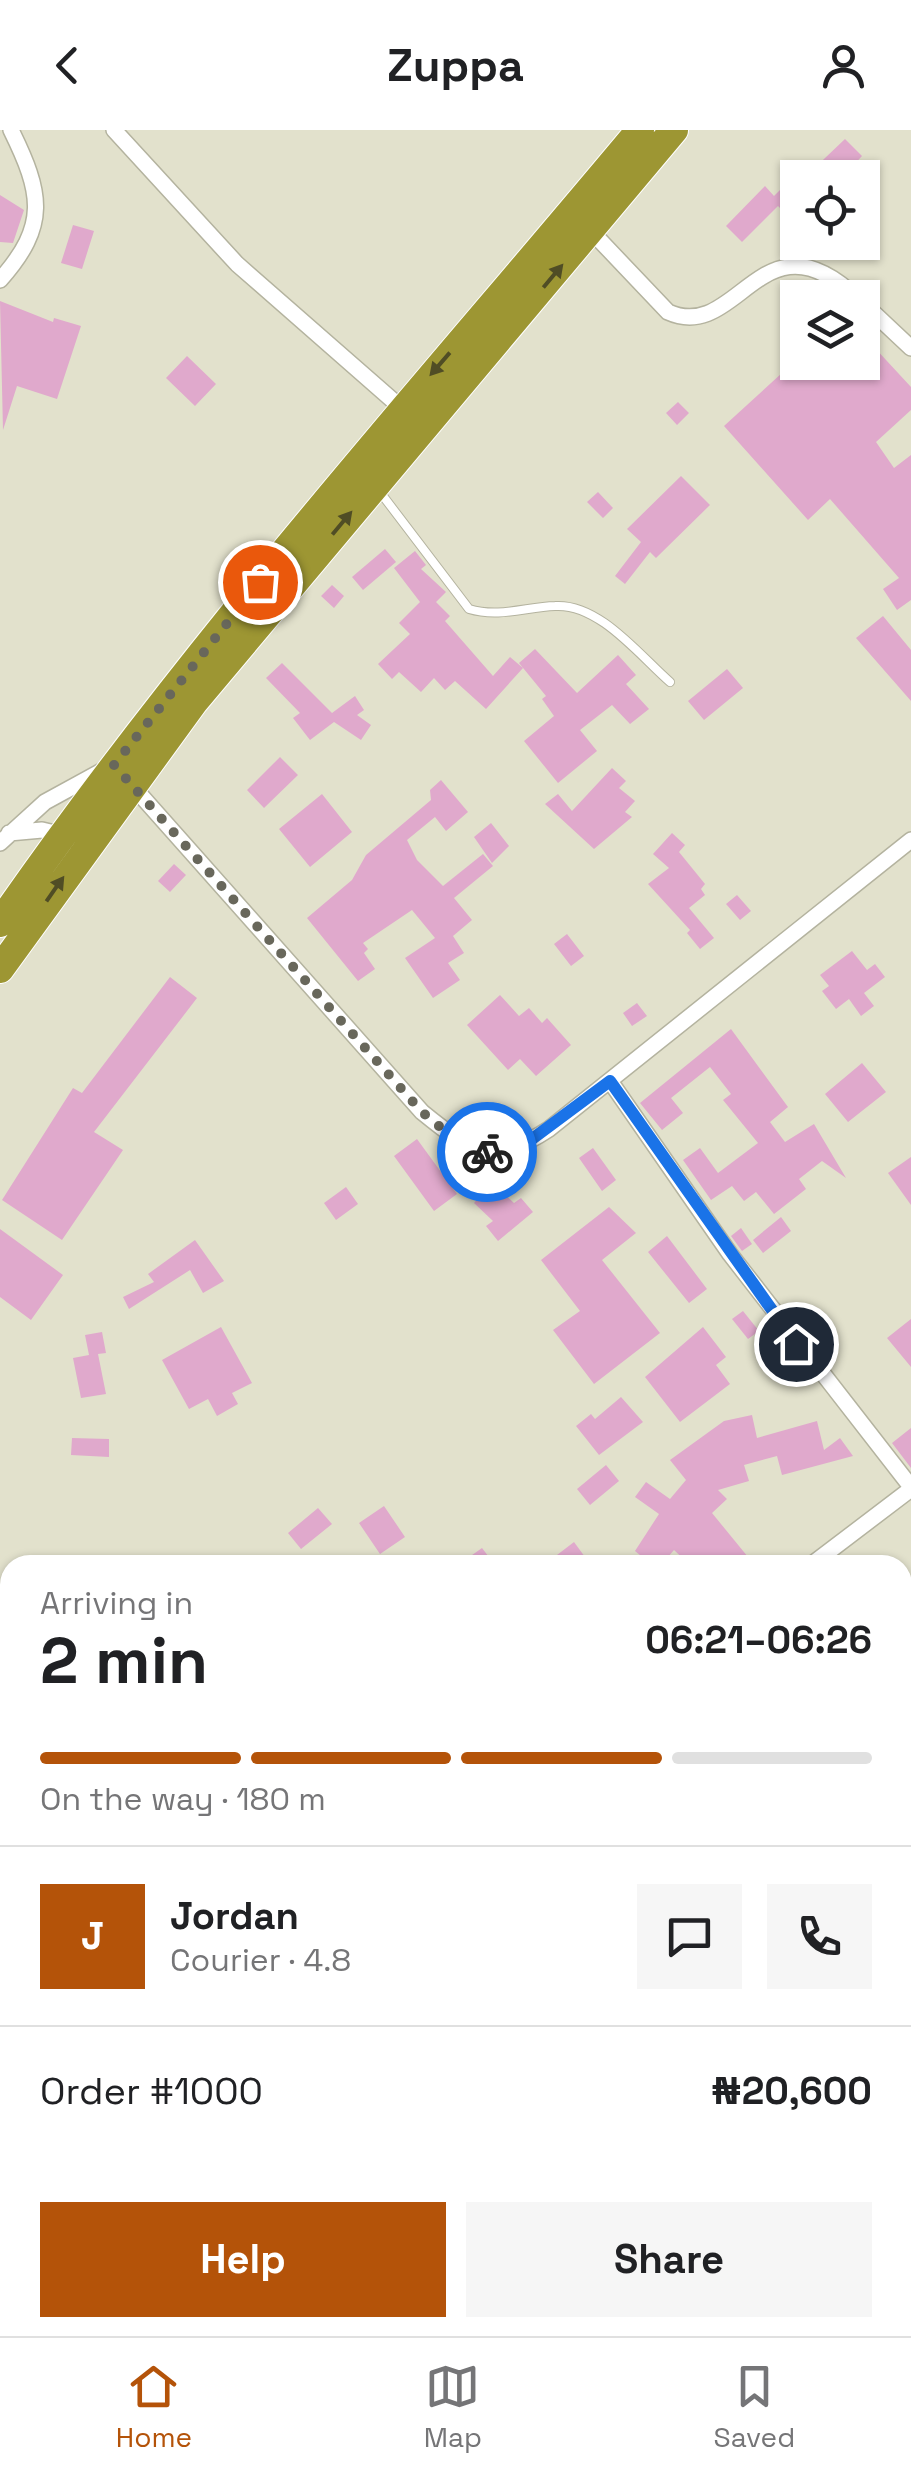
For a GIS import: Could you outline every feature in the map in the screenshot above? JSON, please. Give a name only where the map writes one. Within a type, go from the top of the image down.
[{"type":"highway","points":[[0,969],[123,775],[240,626],[402,407],[640,130]]},
{"type":"highway","points":[[240,626],[422,431],[667,133]]},
{"type":"highway","points":[[0,923],[62,834],[123,775]]},
{"type":"street","points":[[0,280],[24,254],[36,222],[37,189],[11,130]]},
{"type":"street","points":[[114,130],[237,264],[402,407],[422,431]]},
{"type":"street","points":[[591,230],[668,312],[682,318],[709,313],[760,278],[798,265],[832,274],[838,280]]},
{"type":"street","points":[[880,319],[911,348]]},
{"type":"street","points":[[4,838],[45,802],[123,775],[422,1112],[456,1140],[492,1154],[520,1148],[610,1081],[911,840]]},
{"type":"street","points":[[4,838],[42,830],[62,834]]},
{"type":"street","points":[[610,1081],[741,1269],[911,1488],[824,1555]]},
{"type":"lane","points":[[374,485],[470,609],[513,613],[574,606],[600,620],[670,682]]},
{"type":"building","points":[[845,139],[862,156],[858,160],[823,160]]},
{"type":"building","points":[[765,186],[774,196],[780,190],[780,208],[742,242],[726,226]]},
{"type":"building","points":[[0,195],[24,210],[13,243],[0,242]]},
{"type":"building","points":[[73,225],[94,231],[82,269],[61,263]]},
{"type":"building","points":[[0,301],[53,322],[54,318],[81,326],[57,399],[17,386],[3,430]]},
{"type":"building","points":[[880,353],[911,387],[911,410],[876,442],[894,468],[911,455],[911,600],[897,610],[883,589],[899,578],[830,499],[808,520],[724,426],[780,375],[780,380],[880,380]]},
{"type":"building","points":[[187,356],[216,384],[195,406],[166,378]]},
{"type":"building","points":[[678,402],[689,413],[677,425],[666,413]]},
{"type":"building","points":[[681,476],[710,505],[656,558],[650,552],[625,584],[615,576],[641,542],[627,529]]},
{"type":"building","points":[[598,492],[613,508],[603,518],[587,502]]},
{"type":"building","points":[[385,549],[396,562],[363,590],[352,577]]},
{"type":"building","points":[[415,551],[426,565],[421,569],[446,592],[436,602],[450,616],[445,621],[493,676],[510,657],[523,668],[486,709],[455,681],[445,690],[434,678],[421,692],[399,672],[392,679],[378,664],[410,634],[399,623],[420,602],[394,568]]},
{"type":"building","points":[[332,585],[344,596],[334,608],[321,596]]},
{"type":"building","points":[[883,616],[911,650],[911,701],[856,638]]},
{"type":"building","points":[[535,649],[577,693],[618,655],[636,675],[626,684],[649,709],[630,724],[612,705],[580,730],[597,751],[558,783],[524,741],[554,716],[542,699],[546,696],[519,663]]},
{"type":"building","points":[[282,663],[332,713],[355,696],[364,710],[357,715],[371,725],[361,740],[334,722],[310,740],[293,718],[300,713],[266,678]]},
{"type":"building","points":[[727,669],[743,688],[704,720],[688,701]]},
{"type":"building","points":[[280,757],[298,775],[264,808],[247,790]]},
{"type":"building","points":[[612,768],[626,781],[619,788],[635,801],[625,812],[632,817],[594,849],[545,804],[558,794],[572,811]]},
{"type":"building","points":[[441,780],[468,812],[446,831],[435,817],[407,840],[417,860],[443,886],[483,854],[493,866],[454,898],[472,920],[453,936],[464,953],[448,963],[460,980],[433,998],[405,958],[435,938],[412,910],[363,943],[368,949],[364,953],[375,969],[358,981],[307,918],[352,880],[366,855],[431,800],[430,790]]},
{"type":"building","points":[[322,794],[352,832],[310,867],[279,829]]},
{"type":"building","points":[[491,823],[509,846],[492,863],[474,837]]},
{"type":"building","points":[[672,833],[685,845],[679,852],[705,884],[701,889],[705,895],[689,908],[714,938],[700,949],[687,933],[690,930],[648,884],[669,868],[653,854]]},
{"type":"building","points":[[174,864],[186,875],[170,892],[158,881]]},
{"type":"building","points":[[737,895],[751,911],[740,920],[726,904]]},
{"type":"building","points":[[567,934],[584,956],[571,966],[554,944]]},
{"type":"building","points":[[852,951],[867,970],[875,964],[885,977],[864,993],[874,1006],[861,1016],[849,999],[836,1009],[822,991],[829,986],[820,975]]},
{"type":"building","points":[[170,977],[197,998],[94,1132],[123,1150],[62,1240],[2,1200],[73,1088],[82,1093]]},
{"type":"building","points":[[500,995],[519,1016],[529,1008],[542,1023],[547,1018],[571,1045],[536,1076],[520,1059],[508,1070],[467,1025]]},
{"type":"building","points":[[637,1003],[647,1016],[632,1026],[623,1013]]},
{"type":"building","points":[[731,1029],[788,1107],[770,1122],[785,1142],[814,1124],[846,1178],[822,1161],[799,1179],[806,1189],[774,1214],[756,1192],[744,1201],[732,1186],[711,1200],[683,1160],[700,1148],[718,1173],[758,1143],[723,1100],[731,1094],[710,1067],[671,1098],[683,1113],[662,1130],[640,1103]]},
{"type":"building","points":[[862,1063],[886,1092],[848,1122],[825,1094]]},
{"type":"building","points":[[417,1139],[457,1194],[434,1211],[394,1156]]},
{"type":"building","points":[[593,1148],[616,1180],[602,1191],[579,1158]]},
{"type":"building","points":[[911,1157],[911,1205],[888,1173]]},
{"type":"building","points":[[492,1183],[514,1203],[521,1198],[533,1212],[498,1241],[486,1226],[493,1221],[474,1203]]},
{"type":"building","points":[[346,1187],[358,1204],[336,1220],[324,1203]]},
{"type":"building","points":[[609,1207],[636,1233],[602,1260],[660,1333],[594,1384],[553,1330],[580,1311],[541,1260]]},
{"type":"building","points":[[781,1217],[791,1231],[763,1253],[753,1240]]},
{"type":"building","points":[[741,1228],[752,1244],[742,1251],[731,1236]]},
{"type":"building","points":[[0,1229],[63,1275],[31,1320],[0,1297]]},
{"type":"building","points":[[667,1236],[707,1289],[689,1303],[648,1252]]},
{"type":"building","points":[[195,1240],[224,1281],[203,1293],[190,1270],[129,1309],[123,1297],[154,1282],[148,1274]]},
{"type":"building","points":[[743,1311],[759,1331],[748,1339],[732,1319]]},
{"type":"building","points":[[911,1319],[911,1367],[887,1338]]},
{"type":"building","points":[[221,1327],[252,1383],[232,1393],[238,1404],[217,1416],[208,1399],[189,1409],[162,1360]]},
{"type":"building","points":[[703,1327],[726,1357],[716,1365],[730,1384],[680,1422],[645,1377]]},
{"type":"building","points":[[102,1332],[106,1353],[98,1354],[106,1394],[81,1398],[73,1358],[89,1355],[85,1335]]},
{"type":"building","points":[[621,1397],[643,1422],[599,1455],[576,1426],[591,1414],[595,1419]]},
{"type":"building","points":[[752,1415],[757,1438],[817,1421],[824,1450],[840,1438],[853,1456],[782,1475],[777,1456],[744,1465],[749,1481],[718,1490],[727,1499],[712,1513],[746,1555],[679,1555],[674,1550],[670,1555],[640,1555],[635,1551],[659,1514],[635,1497],[646,1482],[670,1499],[686,1480],[670,1460],[724,1421]]},
{"type":"building","points":[[911,1428],[911,1468],[892,1443]]},
{"type":"building","points":[[72,1438],[109,1439],[109,1457],[71,1455]]},
{"type":"building","points":[[606,1465],[619,1481],[590,1505],[577,1489]]},
{"type":"building","points":[[384,1506],[405,1537],[380,1554],[359,1523]]},
{"type":"building","points":[[318,1508],[332,1524],[301,1549],[288,1533]]},
{"type":"building","points":[[574,1542],[584,1555],[557,1555]]},
{"type":"way so far","points":[[260,582],[114,765],[422,1112],[456,1140],[487,1152]]},
{"type":"route","points":[[487,1152],[520,1148],[610,1081],[796,1344]]}]
